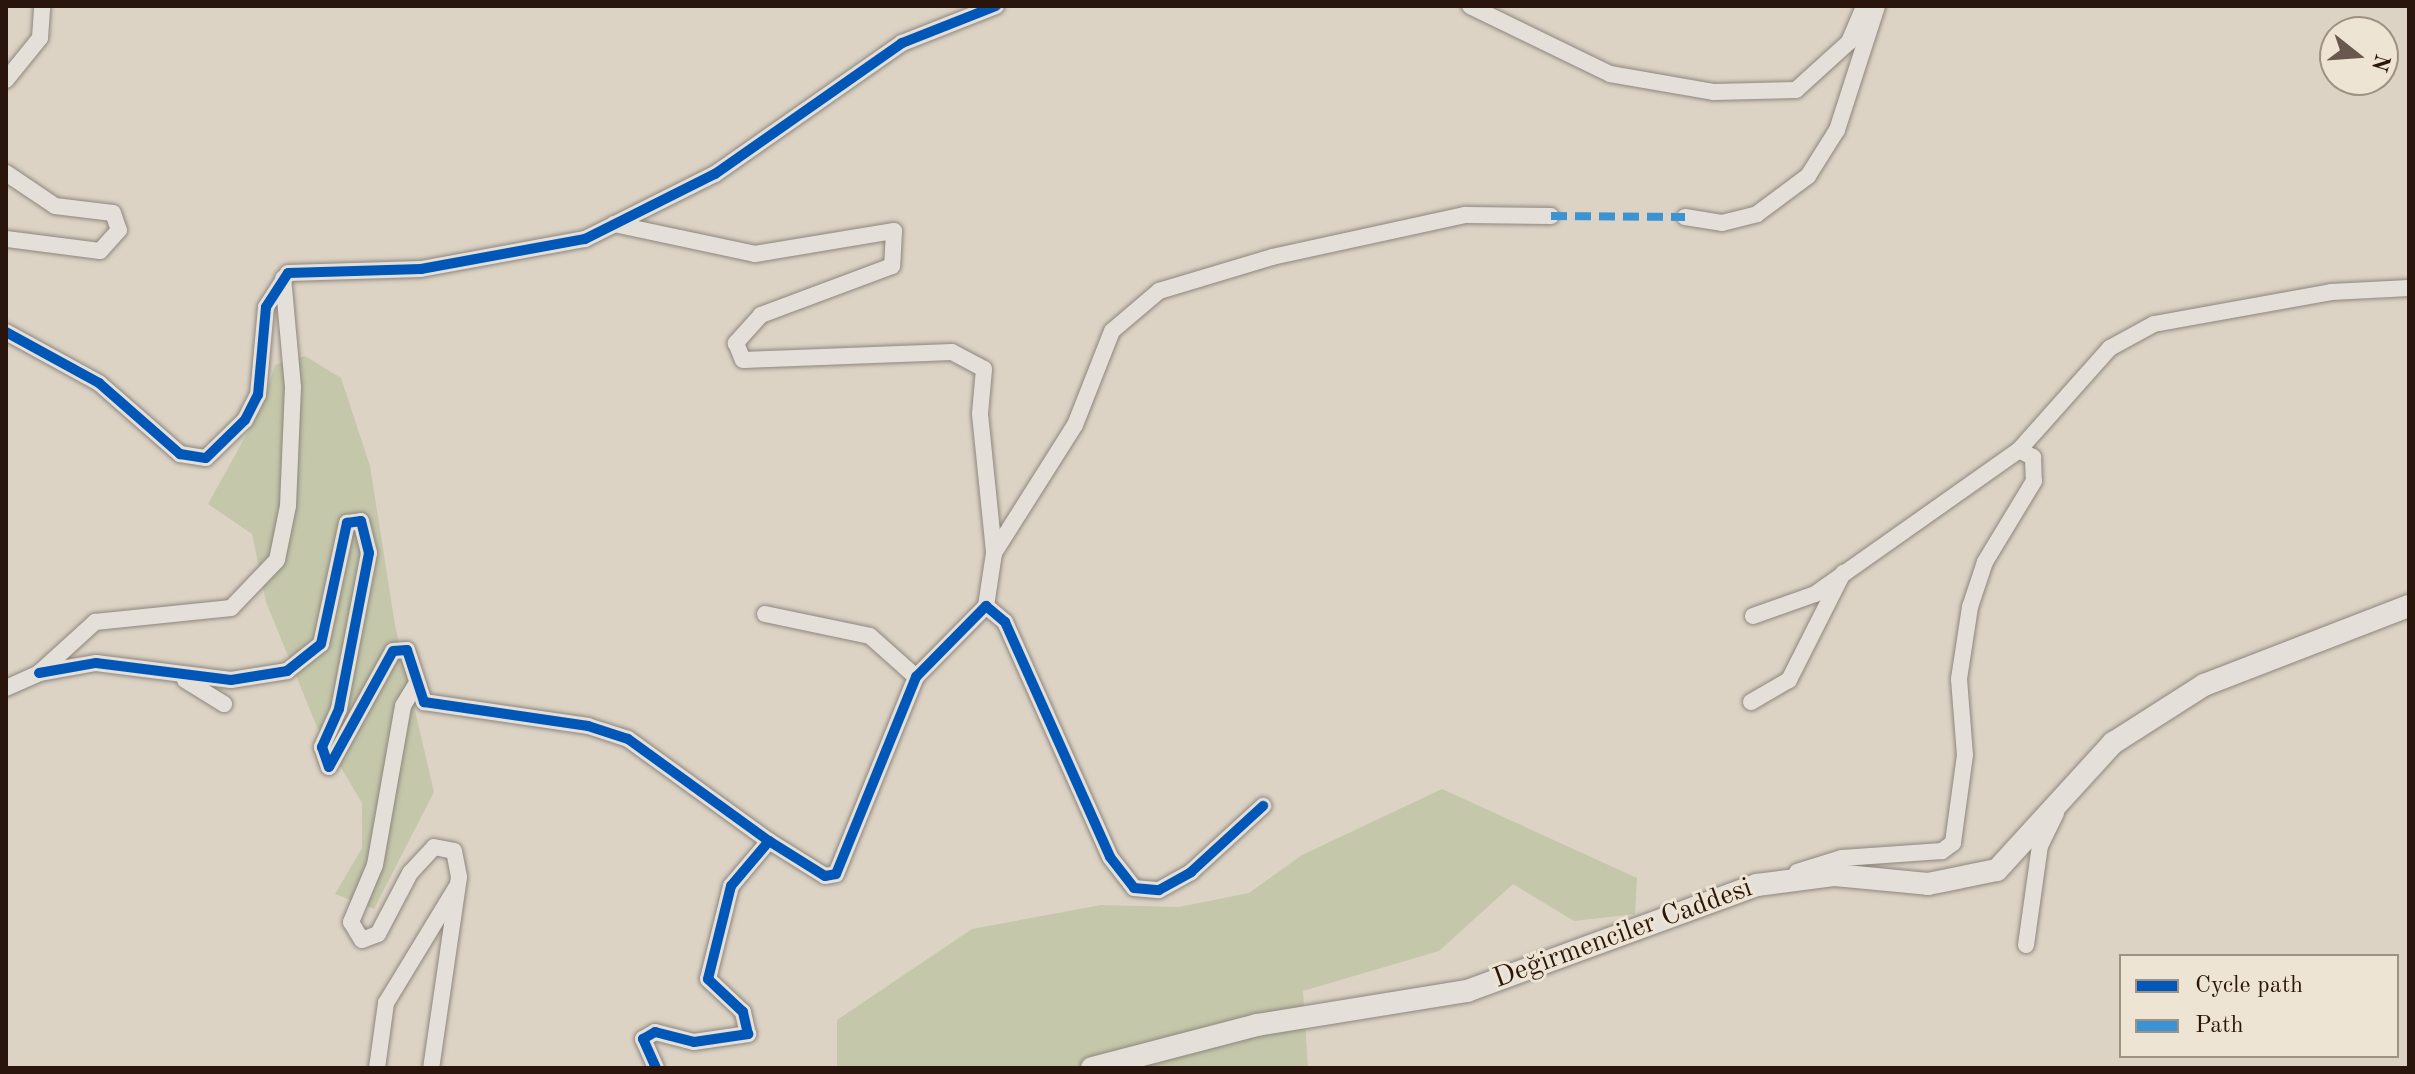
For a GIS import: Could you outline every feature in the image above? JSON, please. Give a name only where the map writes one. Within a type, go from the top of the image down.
[{"type":"main road","name":"Değirmenciler Caddesi","points":[[1092,1068],[1257,1025],[1467,991],[1757,885],[1835,875],[1967,880],[1997,870],[2113,743],[2204,685],[2409,606]]},
{"type":"street","points":[[6,80],[40,38],[42,6]]},
{"type":"street","points":[[6,332],[99,383],[180,454],[206,458],[245,420],[258,395],[266,307],[283,278],[311,267],[421,269],[585,239],[715,174],[902,43],[996,6]]},
{"type":"street","points":[[1470,6],[1610,74],[1714,92],[1796,90],[1849,42],[1864,6]]},
{"type":"street","points":[[1685,217],[1722,223],[1757,214],[1808,176],[1837,130],[1877,6]]},
{"type":"street","points":[[6,173],[55,206],[113,213],[119,230],[100,251],[6,239]]},
{"type":"street","points":[[994,553],[1075,425],[1112,331],[1159,291],[1272,257],[1465,215],[1551,216]]},
{"type":"street","points":[[6,688],[39,673],[96,663],[168,675],[270,676],[299,662],[321,644],[347,523],[361,521],[369,553],[322,761],[329,767],[342,753],[393,651],[407,650],[415,686],[424,702],[588,726],[628,739],[769,841],[825,876],[836,874],[916,677],[986,606],[994,553],[980,414],[984,369],[952,352],[743,360],[736,343],[761,315],[892,266],[894,231],[755,254],[614,224]]},
{"type":"street","points":[[39,673],[95,622],[231,608],[277,560],[288,506],[293,387],[283,278]]},
{"type":"street","points":[[1753,616],[1815,594],[1846,568],[2019,450],[2110,348],[2154,324],[2331,292],[2409,288]]},
{"type":"street","points":[[1757,885],[1842,858],[1942,851],[1953,843],[1965,755],[1959,679],[1970,607],[1985,562],[2034,481],[2033,457],[2019,450]]},
{"type":"street","points":[[1751,702],[1789,680],[1846,568]]},
{"type":"street","points":[[986,606],[1005,622],[1110,857],[1134,888],[1159,890],[1191,872],[1263,806]]},
{"type":"street","points":[[765,614],[870,636],[916,677]]},
{"type":"street","points":[[168,675],[224,704]]},
{"type":"street","points":[[415,686],[403,706],[375,865],[351,922],[362,940],[378,934],[410,873],[434,847],[454,851],[458,885],[431,1068]]},
{"type":"street","points":[[2026,945],[2040,846],[2060,804]]},
{"type":"street","points":[[656,1068],[643,1039],[655,1032],[694,1042],[748,1034],[743,1012],[708,979],[711,951],[731,886],[769,841]]},
{"type":"street","points":[[377,1068],[386,1003],[458,885]]},
{"type":"green space","points":[[305,356],[341,378],[370,466],[395,625],[434,792],[374,909],[335,894],[362,848],[362,803],[317,727],[266,602],[252,534],[208,504],[260,410],[275,365]]},
{"type":"green space","points":[[1442,789],[1637,878],[1635,914],[1574,921],[1513,884],[1439,951],[1303,991],[1308,1068],[837,1068],[837,1020],[972,929],[1101,905],[1179,907],[1249,893],[1302,855]]},
{"type":"marked path","points":[[1551,216],[1685,217]]},
{"type":"cycle path","points":[[6,332],[99,383],[180,454],[206,458],[245,420],[258,395],[266,307],[288,273],[421,269],[585,239],[715,174],[902,43],[996,6]]},
{"type":"cycle path","points":[[39,673],[96,663],[231,680],[287,671],[321,644],[347,523],[361,521],[369,553],[339,709],[322,747],[329,767],[393,651],[407,650],[424,702],[588,726],[628,739],[769,841]]},
{"type":"cycle path","points":[[656,1068],[643,1039],[655,1032],[694,1042],[748,1034],[743,1012],[708,979],[731,886],[769,841],[825,876],[836,874],[916,677],[986,606],[1005,622],[1110,857],[1134,888],[1159,890],[1191,872],[1263,806]]}]
